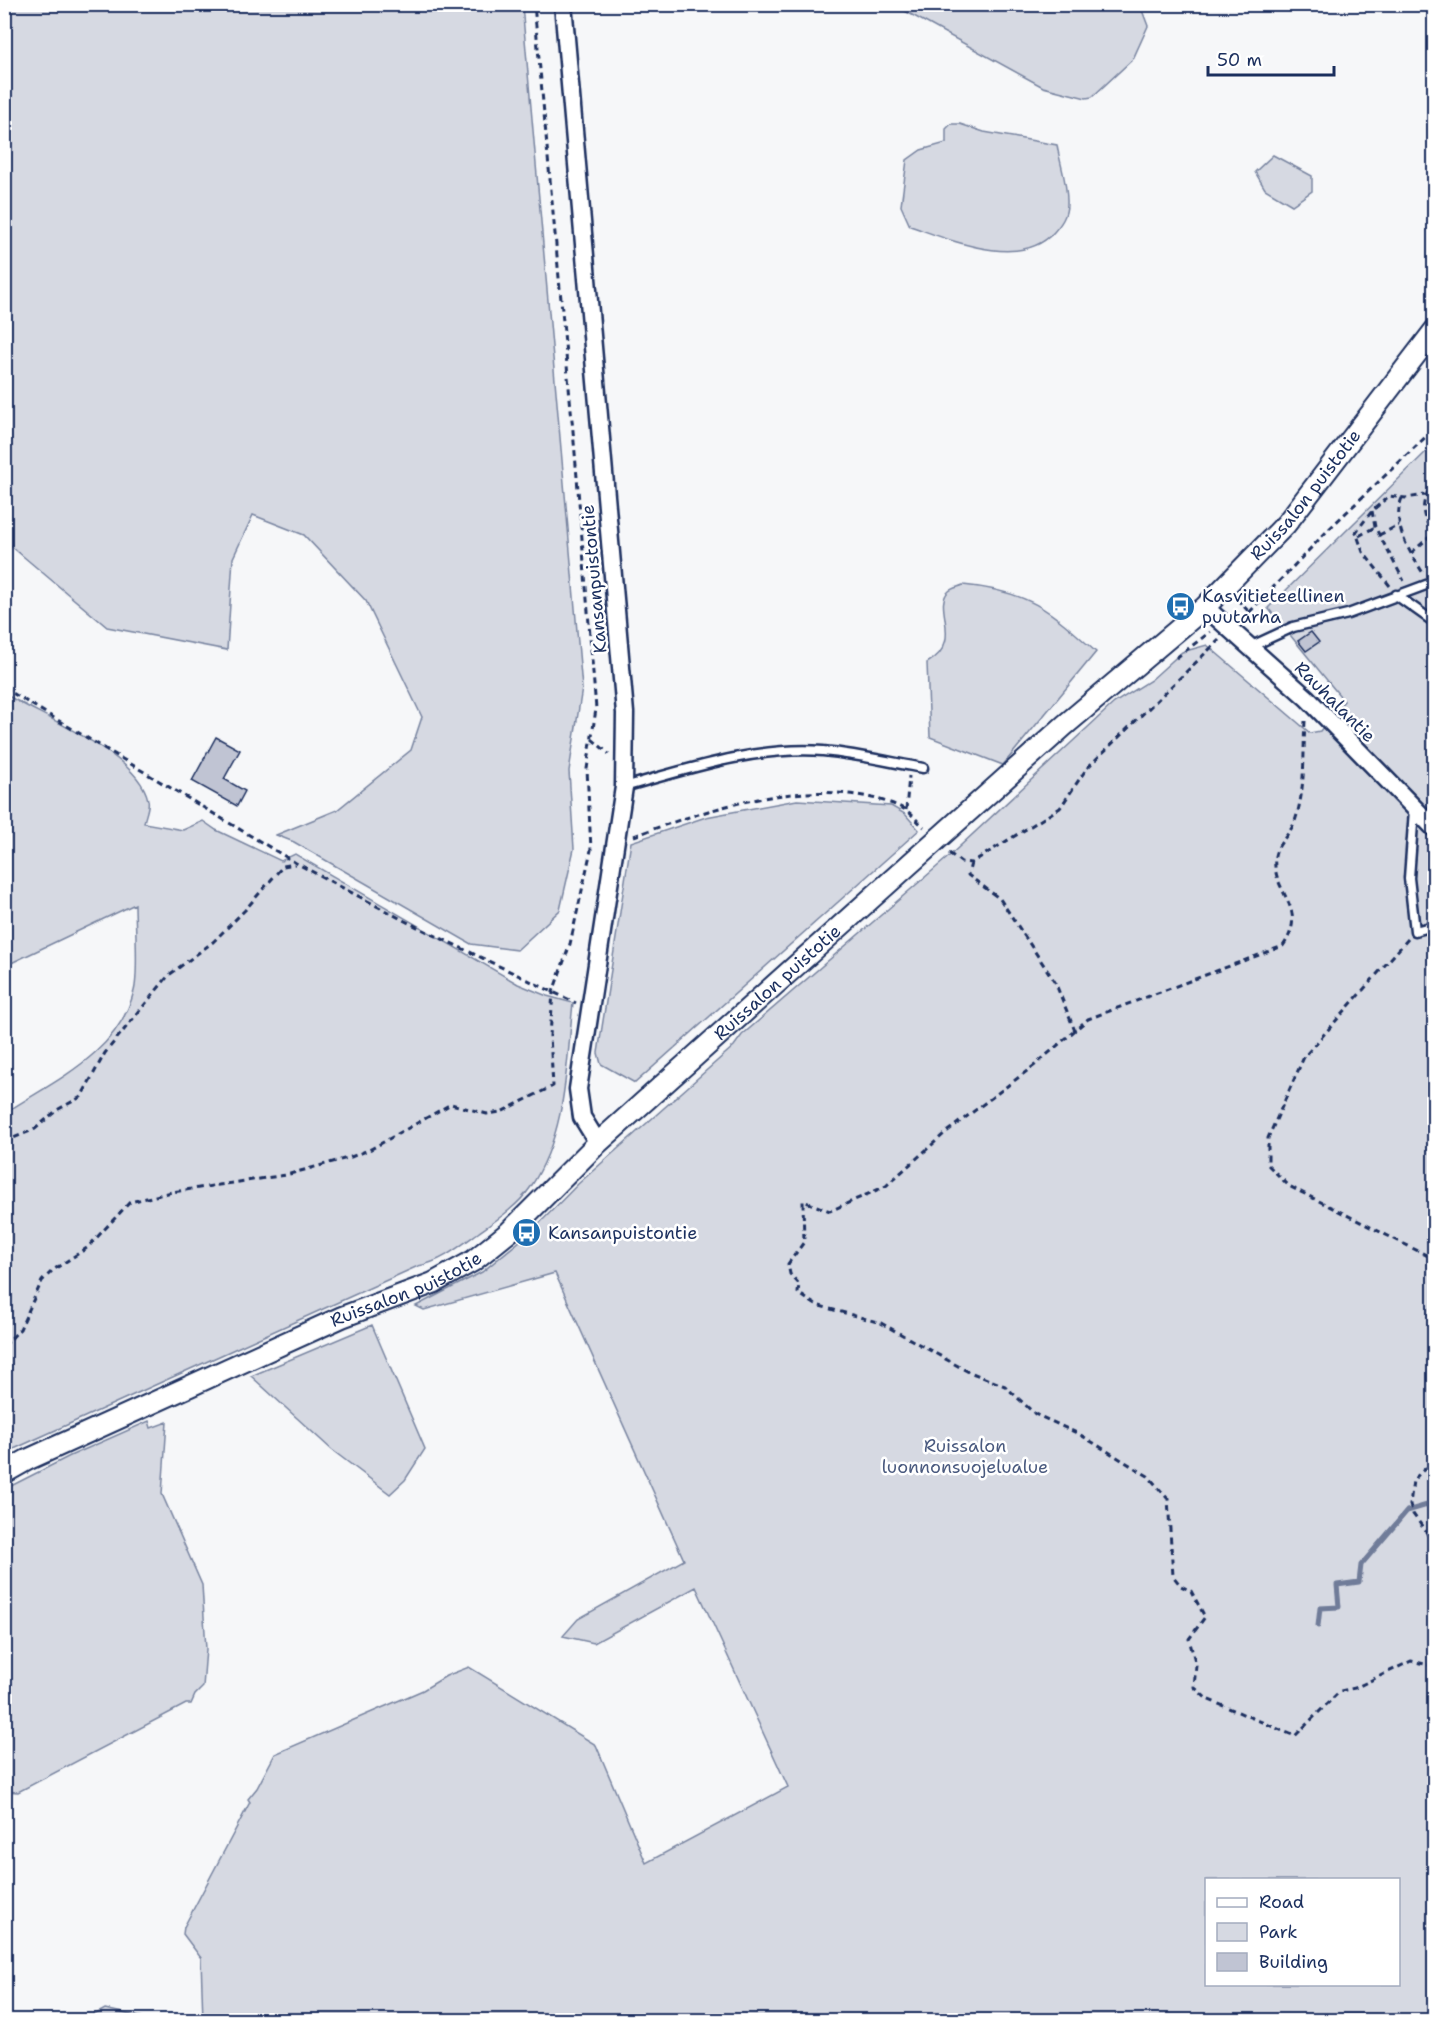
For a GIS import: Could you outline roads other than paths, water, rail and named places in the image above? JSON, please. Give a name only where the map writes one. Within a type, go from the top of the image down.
[{"type":"street","name":"Kansanpuistontie","points":[[564,4],[624,702],[624,787],[578,1089],[582,1117],[598,1143]]},
{"type":"street","name":"Ruissalon puistotie","points":[[4,1473],[27,1460],[342,1317],[433,1282],[463,1266],[508,1232],[598,1143],[1065,725],[1205,607],[1286,524],[1434,331]]},
{"type":"street","name":"Rauhalantie","points":[[1205,607],[1307,698],[1434,828]]},
{"type":"lane","points":[[1250,647],[1293,627],[1348,614],[1432,583]]},
{"type":"lane","points":[[1396,595],[1434,622]]},
{"type":"lane","points":[[624,787],[688,769],[772,752],[823,751],[923,768]]},
{"type":"lane","points":[[1414,809],[1409,878],[1415,931],[1434,926]]},
{"type":"water","points":[[1342,2014],[1375,2014],[1408,2020],[1319,2020]]},
{"type":"waterway","points":[[1318,1626],[1320,1608],[1339,1607],[1337,1585],[1359,1582],[1361,1565],[1407,1511],[1434,1503]]},
{"type":"place","name":"Kasvitieteellinen puutarha","points":[[1181,606]]},
{"type":"place","name":"Kansanpuistontie","points":[[527,1233]]},
{"type":"park label","name":"Ruissalon luonnonsuojelualue","points":[[965,1456]]}]
